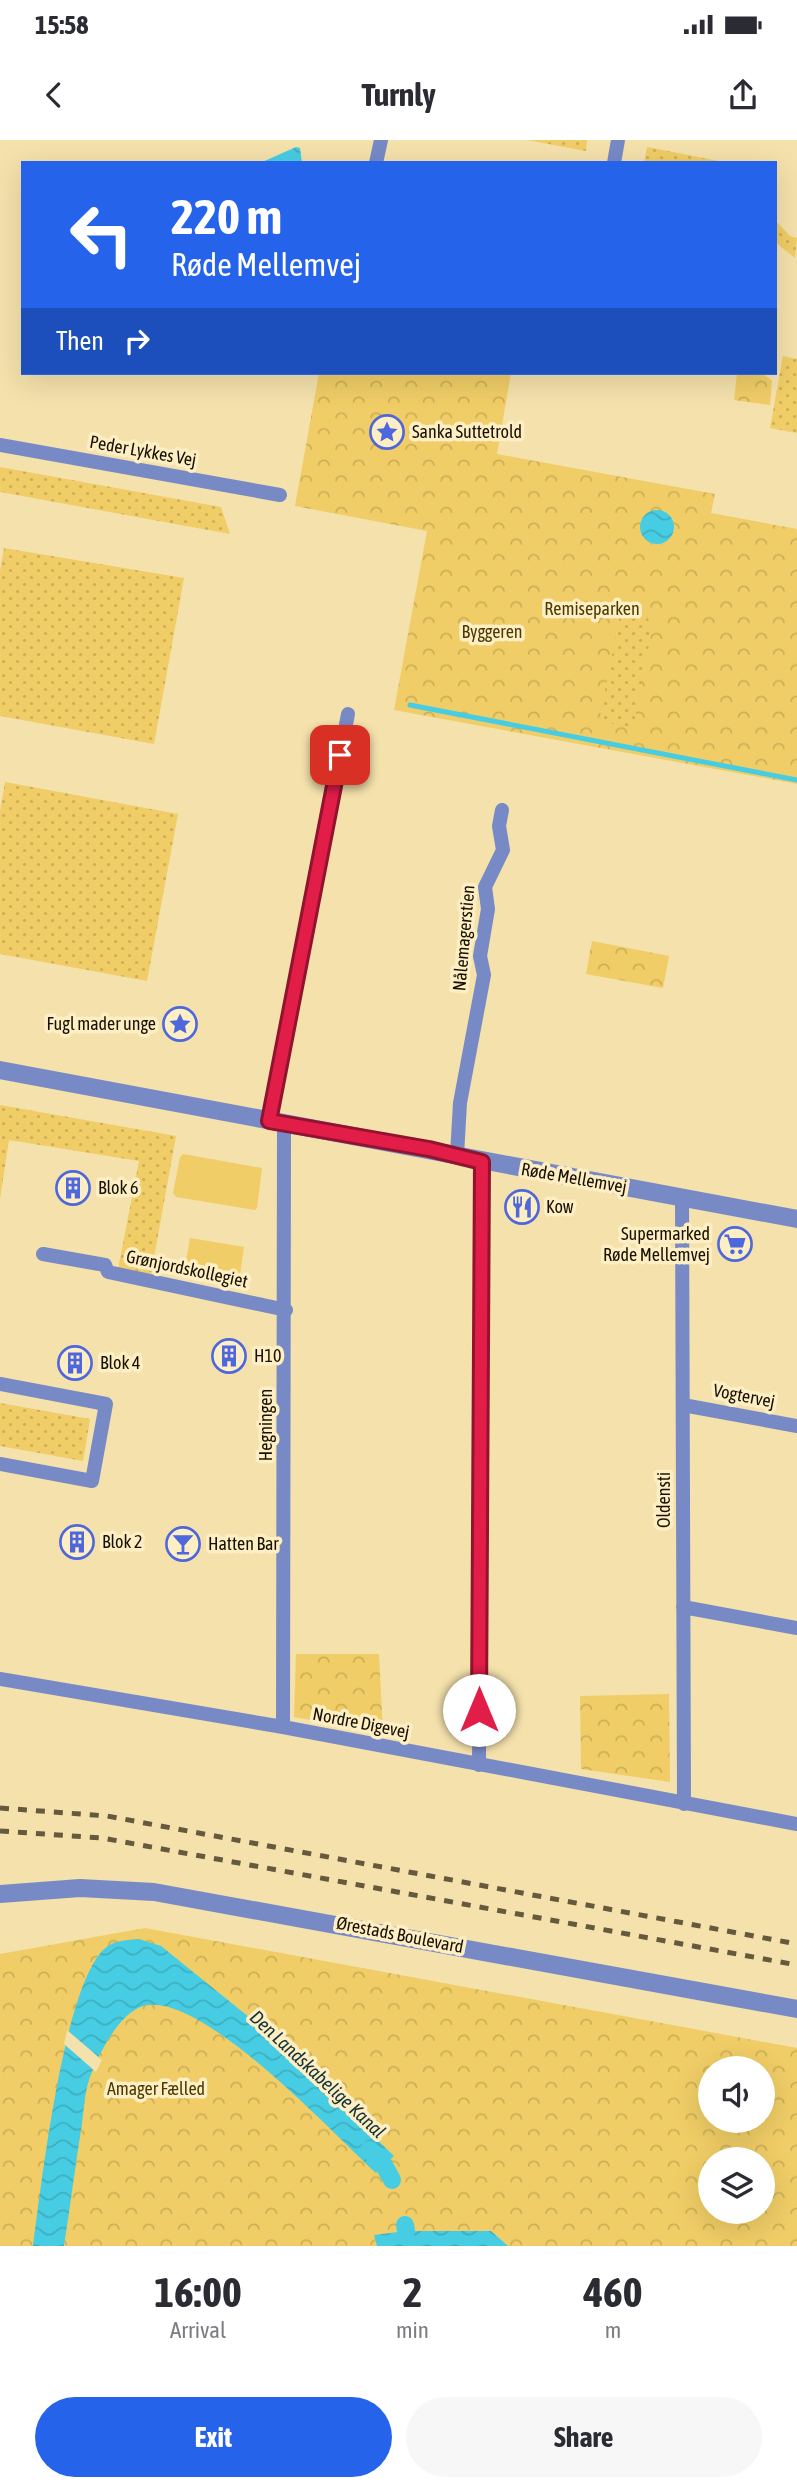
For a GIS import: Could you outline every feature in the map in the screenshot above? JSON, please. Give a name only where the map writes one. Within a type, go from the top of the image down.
[{"type":"street","points":[[376,161],[381,140]]},
{"type":"street","points":[[614,161],[618,140]]},
{"type":"street","name":"Peder Lykkes Vej","points":[[0,445],[280,495]]},
{"type":"street","points":[[277,1122],[348,714]]},
{"type":"street","name":"Nålemagerstien","points":[[457,1155],[460,1103],[484,975],[480,956],[488,909],[485,887],[503,850],[499,826],[502,810]]},
{"type":"street","name":"Røde Mellemvej","points":[[0,1070],[797,1219]]},
{"type":"street","name":"Hegningen","points":[[277,1122],[286,1310],[283,1727]]},
{"type":"street","points":[[479,1765],[482,1162]]},
{"type":"street","name":"Oldensti","points":[[682,1197],[684,1804]]},
{"type":"street","name":"Grønjordskollegiet","points":[[43,1254],[104,1265],[108,1272],[286,1310]]},
{"type":"street","points":[[0,1384],[106,1404],[92,1481],[0,1464]]},
{"type":"street","name":"Vogtervej","points":[[683,1405],[797,1426]]},
{"type":"street","points":[[683,1607],[797,1628]]},
{"type":"street","name":"Nordre Digevej","points":[[0,1679],[283,1727],[797,1824]]},
{"type":"street","name":"Ørestads Boulevard","points":[[0,1894],[80,1888],[154,1892],[797,2009]]},
{"type":"green space","points":[[527,140],[587,140],[586,151]]},
{"type":"green space","points":[[647,147],[719,161],[644,161]]},
{"type":"green space","points":[[777,222],[790,236],[797,238],[795,258],[777,244]]},
{"type":"green space","points":[[783,356],[797,359],[797,433],[770,428]]},
{"type":"green space","name":"Remiseparken","points":[[319,375],[511,375],[497,454],[715,494],[711,513],[797,529],[797,784],[394,710],[427,531],[295,506]]},
{"type":"green space","points":[[737,375],[764,375],[772,381],[770,405],[734,400]]},
{"type":"green space","points":[[0,467],[221,507],[230,534],[0,492]]},
{"type":"green space","points":[[4,548],[184,578],[154,744],[0,716],[0,571]]},
{"type":"green space","points":[[623,600],[643,604],[652,630],[633,728],[599,721]]},
{"type":"green space","points":[[5,782],[178,814],[147,981],[0,954],[0,811]]},
{"type":"green space","points":[[592,941],[669,956],[663,988],[586,974]]},
{"type":"green space","points":[[0,1105],[176,1136],[151,1274],[118,1269],[139,1161],[9,1140],[0,1199]]},
{"type":"green space","points":[[183,1154],[262,1168],[257,1208],[255,1210],[176,1197],[173,1193],[180,1157]]},
{"type":"green space","points":[[190,1238],[244,1247],[239,1282],[184,1273]]},
{"type":"green space","points":[[0,1403],[90,1419],[83,1461],[0,1446]]},
{"type":"green space","points":[[296,1654],[379,1654],[383,1733],[294,1717]]},
{"type":"green space","points":[[669,1694],[670,1782],[581,1769],[580,1696]]},
{"type":"green space","name":"Amager Fælled","points":[[145,1928],[797,2048],[797,2246],[0,2246],[0,1954]]},
{"type":"water","points":[[296,147],[300,148],[302,161],[264,161]]},
{"type":"water","points":[[657,510],[669,515],[674,527],[669,539],[657,544],[645,539],[640,527],[645,515]]},
{"type":"water","points":[[139,1939],[161,1946],[255,2022],[394,2156],[376,2173],[299,2099],[231,2042],[198,2020],[168,2007],[143,2006],[125,2017],[118,2026],[104,2047],[90,2077],[64,2246],[33,2246],[57,2086],[79,1997],[92,1965],[108,1946],[119,1941]]},
{"type":"water","points":[[406,2231],[491,2231],[508,2246],[377,2246],[374,2235]]},
{"type":"pier","points":[[67,2030],[102,2060],[96,2072],[64,2044]]},
{"type":"waterway","points":[[410,705],[797,780]]},
{"type":"waterway","name":"Den Landskabelige Kanal","points":[[369,2150],[384,2165],[392,2180]]},
{"type":"waterway","name":"Den Landskabelige Kanal","points":[[405,2225],[406,2231]]},
{"type":"railway","points":[[0,1808],[107,1816],[797,1944]]},
{"type":"railway","points":[[0,1831],[102,1838],[797,1965]]},
{"type":"place","name":"Sanka Suttetrold","points":[[387,432]]},
{"type":"place","name":"Fugl mader unge","points":[[180,1024]]},
{"type":"place","name":"Blok 6","points":[[73,1188]]},
{"type":"place","name":"Kow","points":[[522,1207]]},
{"type":"place","name":"Supermarked Røde Mellemvej","points":[[735,1244]]},
{"type":"place","name":"H10","points":[[229,1356]]},
{"type":"place","name":"Blok 4","points":[[75,1363]]},
{"type":"place","name":"Blok 2","points":[[77,1542]]},
{"type":"place","name":"Hatten Bar","points":[[183,1544]]},
{"type":"route","points":[[340,755],[269,1121],[429,1149],[482,1162],[479,1710]]},
{"type":"park label","name":"Byggeren","points":[[492,632]]}]
